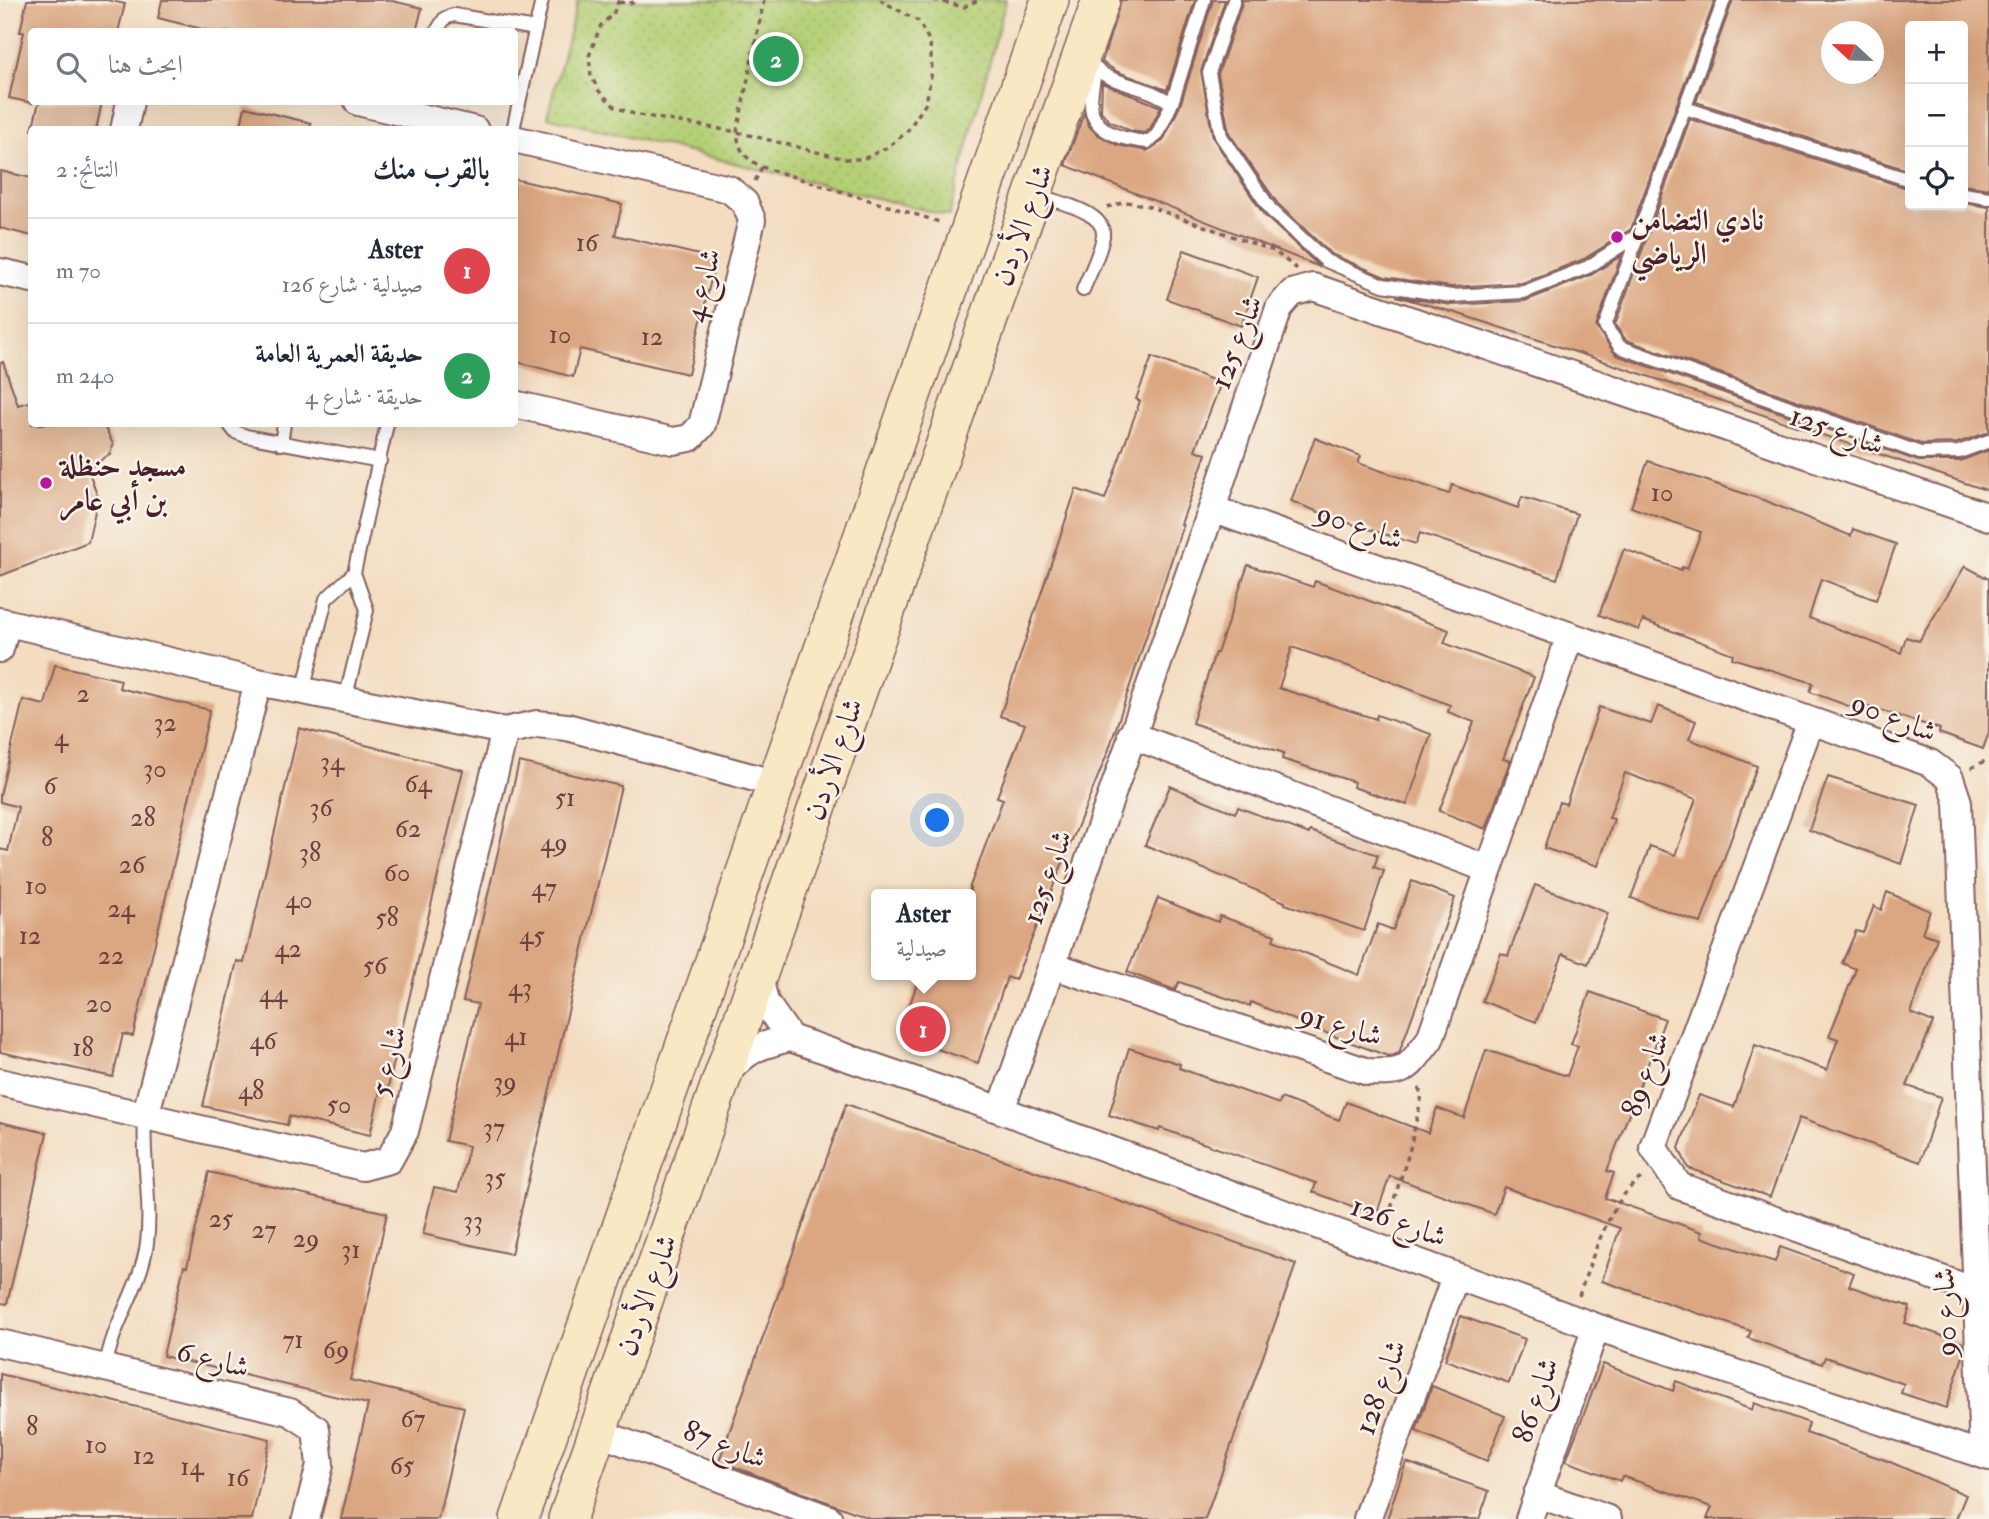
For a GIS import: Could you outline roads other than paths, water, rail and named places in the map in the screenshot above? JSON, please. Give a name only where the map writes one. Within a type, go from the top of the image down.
[{"type":"main road","name":"شارع الأردن","points":[[519,1519],[1050,0]]},
{"type":"main road","name":"شارع الأردن","points":[[567,1519],[979,345],[1033,194],[1089,59],[1101,0]]},
{"type":"main road","points":[[933,332],[950,319],[964,321],[975,331],[979,345]]},
{"type":"street","points":[[125,126],[129,105]]},
{"type":"street","points":[[370,105],[456,126]]},
{"type":"street","name":"شارع 4","points":[[518,140],[729,189],[745,203],[752,220],[702,425],[690,438],[673,441],[518,405]]},
{"type":"street","points":[[0,272],[28,278]]},
{"type":"street","name":"شارع 125","points":[[1001,1110],[1212,509],[1279,308],[1292,293],[1313,287],[1989,517]]},
{"type":"street","name":"شارع 90","points":[[1212,509],[1930,763],[1950,778],[1958,802],[1986,1456]]},
{"type":"street","points":[[0,649],[3,622],[258,682],[505,731],[537,724],[567,727],[778,784]]},
{"type":"street","name":"شارع 91","points":[[1052,965],[1368,1072],[1390,1073],[1408,1067],[1430,1039],[1570,636]]},
{"type":"street","points":[[145,1117],[258,682]]},
{"type":"street","name":"شارع 89","points":[[1811,721],[1653,1147],[1679,1186],[1978,1292]]},
{"type":"street","name":"شارع 5","points":[[0,1082],[363,1167],[390,1160],[405,1131],[505,731]]},
{"type":"street","points":[[1131,734],[1488,869]]},
{"type":"street","points":[[724,1077],[741,1056],[762,1045],[789,1038],[765,1002],[758,973]]},
{"type":"street","name":"شارع 126","points":[[789,1038],[1001,1110],[1583,1322],[1986,1456]]},
{"type":"street","name":"شارع 128","points":[[1367,1519],[1455,1277]]},
{"type":"street","name":"شارع 86","points":[[1583,1322],[1533,1507],[1608,1519]]},
{"type":"street","name":"شارع 6","points":[[0,1343],[290,1412],[316,1429],[320,1465],[306,1519]]},
{"type":"street","name":"شارع 87","points":[[597,1432],[829,1519]]},
{"type":"lane","points":[[514,126],[542,0]]},
{"type":"lane","points":[[1172,103],[1089,59],[1090,105],[1096,120],[1112,135],[1148,142],[1157,135],[1172,103],[1203,0]]},
{"type":"lane","points":[[1234,0],[1209,73],[1221,136],[1271,210],[1326,261],[1383,285],[1451,296],[1524,292],[1588,267],[1639,233]]},
{"type":"lane","points":[[1724,0],[1605,326],[1620,347],[1920,453],[1959,452],[1989,440]]},
{"type":"lane","points":[[438,28],[444,18],[454,15],[536,29]]},
{"type":"lane","points":[[1685,108],[1905,178]]},
{"type":"lane","points":[[1033,194],[1093,215],[1101,223],[1103,236],[1083,289]]},
{"type":"lane","points":[[1968,195],[1989,198]]},
{"type":"lane","points":[[231,427],[235,432],[281,444],[380,461]]},
{"type":"lane","points":[[281,444],[284,427]]},
{"type":"lane","points":[[345,700],[367,610],[354,573],[386,427]]},
{"type":"lane","points":[[303,691],[326,599],[354,573]]},
{"type":"lane","points":[[105,1367],[115,1333],[137,1281],[147,1243],[143,1146],[145,1117]]},
{"type":"place","name":"حديقة العمرية العامة","points":[[776,59]]},
{"type":"place","name":"نادي التضامن الرياضي","points":[[1617,237]]},
{"type":"place","name":"مسجد حنظلة بن أبي عامر","points":[[46,483]]},
{"type":"place","name":"Aster","points":[[923,1029]]}]
